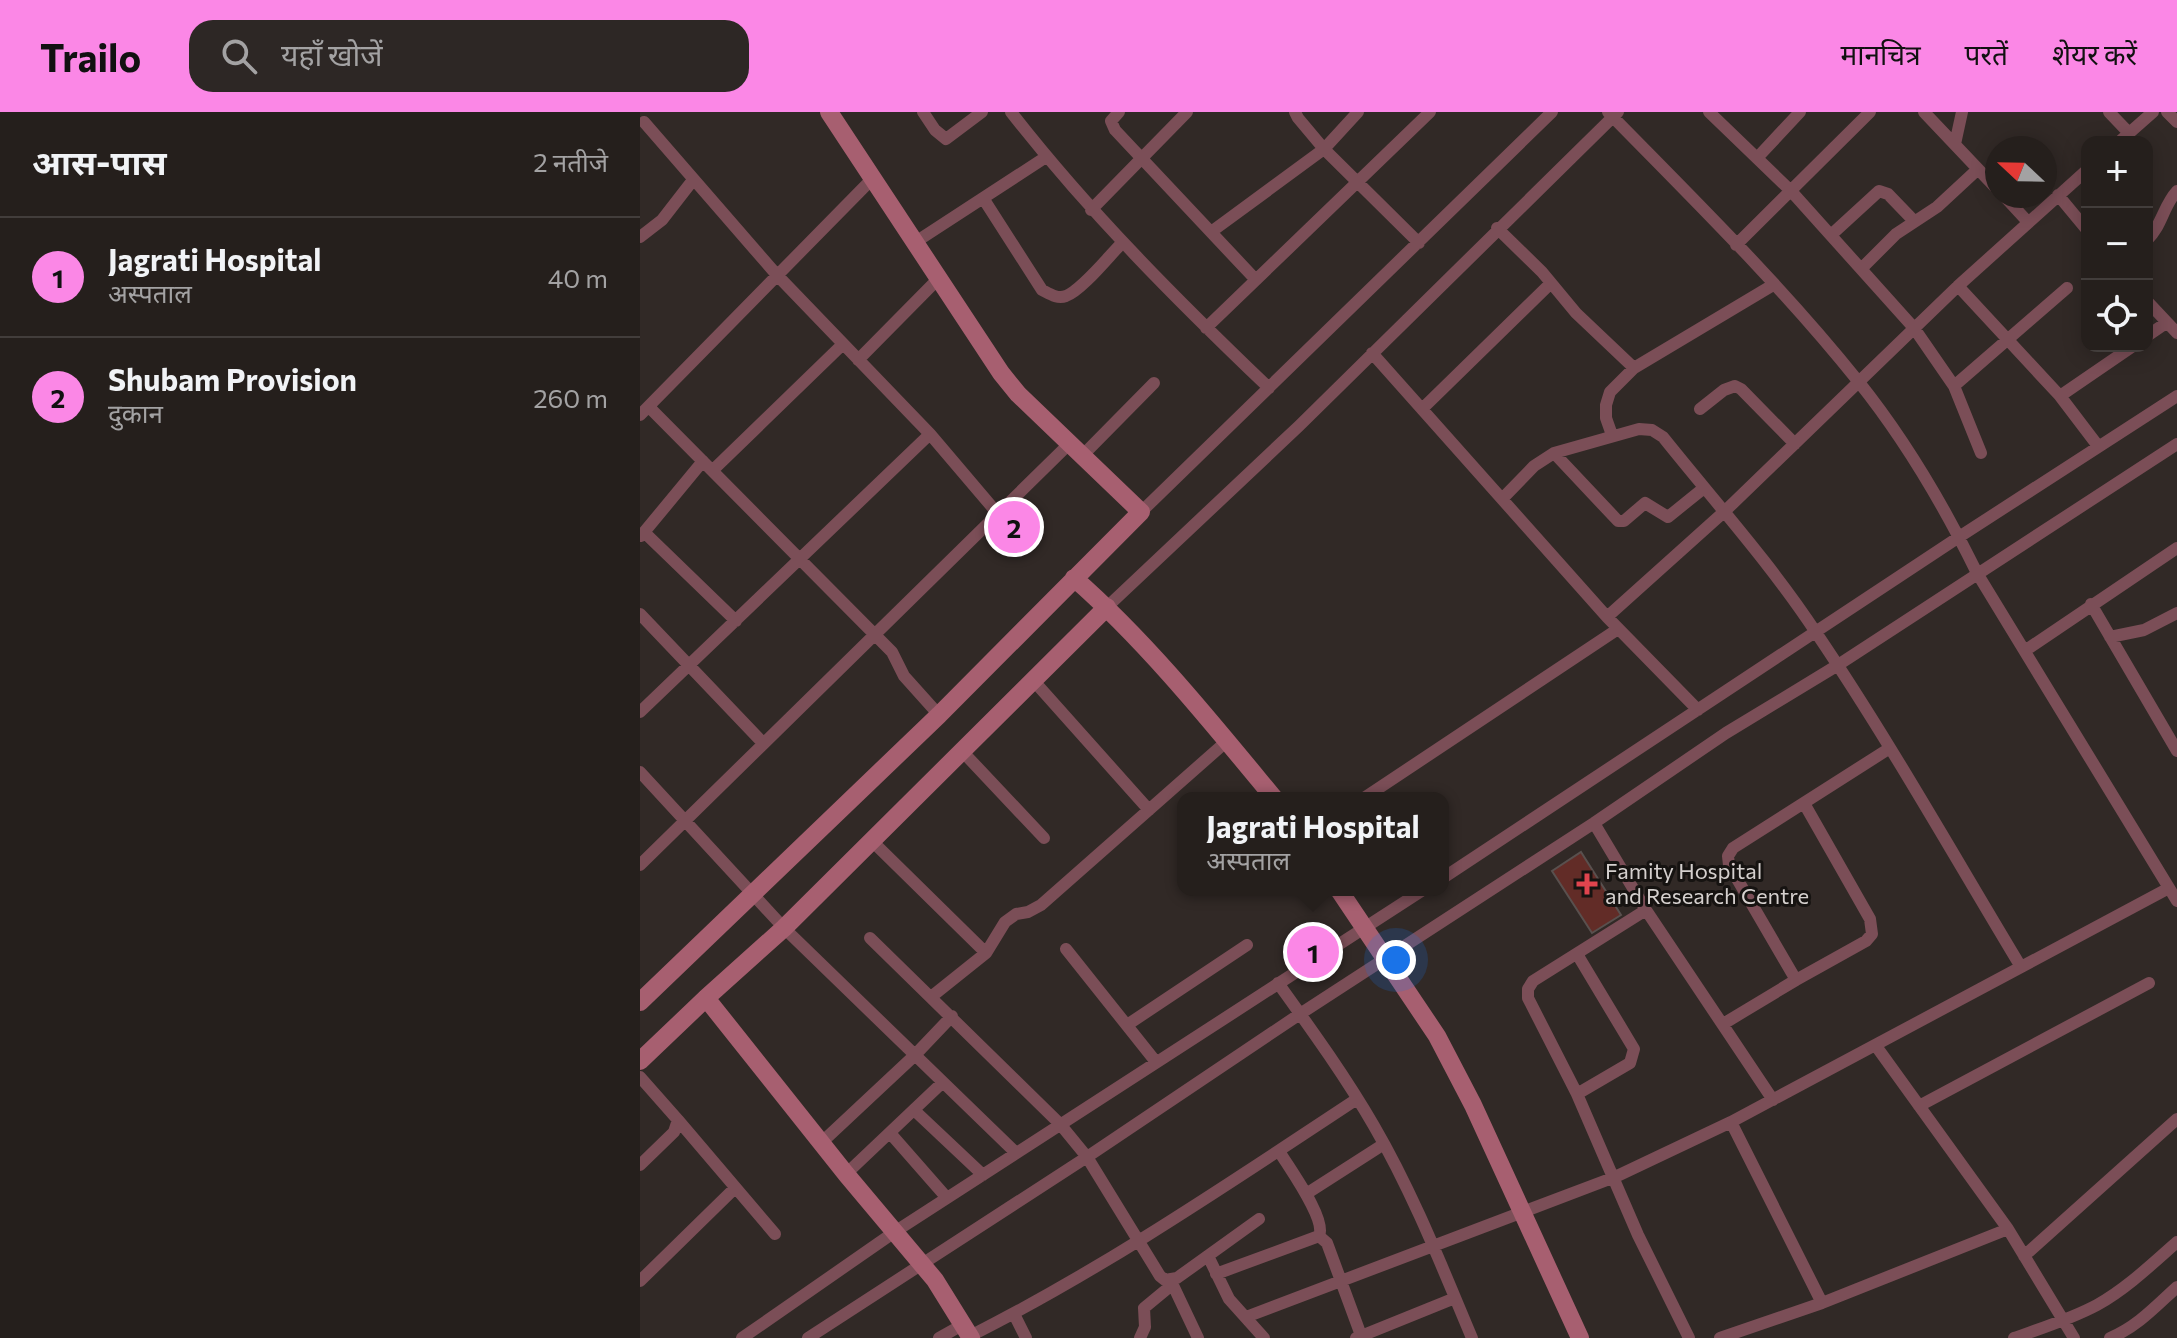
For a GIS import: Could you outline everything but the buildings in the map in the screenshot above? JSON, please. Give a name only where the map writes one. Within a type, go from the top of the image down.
[{"type":"street","points":[[829,112],[938,279],[1018,394],[1141,512]]},
{"type":"street","points":[[923,112],[935,130],[946,139],[982,112]]},
{"type":"street","points":[[1011,112],[1091,210],[1269,388]]},
{"type":"street","points":[[1119,112],[1113,117],[1111,126],[1256,280]]},
{"type":"street","points":[[1091,210],[1187,112]]},
{"type":"street","points":[[1295,112],[1324,149],[1419,243]]},
{"type":"street","points":[[1211,232],[1324,149],[1358,112]]},
{"type":"street","points":[[1206,328],[1430,112]]},
{"type":"street","points":[[640,1002],[939,715],[1141,512],[1552,112]]},
{"type":"street","points":[[1709,112],[1791,191],[1914,328],[1954,386],[1981,453]]},
{"type":"street","points":[[1757,158],[1800,112]]},
{"type":"street","points":[[1736,245],[1870,112]]},
{"type":"street","points":[[1924,112],[1985,176]]},
{"type":"street","points":[[1955,144],[1962,112]]},
{"type":"street","points":[[2109,112],[2123,136]]},
{"type":"street","points":[[2126,136],[2153,112]]},
{"type":"street","points":[[2167,112],[2177,122]]},
{"type":"street","points":[[640,1061],[784,928],[1107,607],[1299,426],[1613,114],[1859,382],[1918,468],[1977,573],[2177,901]]},
{"type":"street","points":[[645,120],[776,274],[930,434],[998,514]]},
{"type":"street","points":[[914,243],[1046,157]]},
{"type":"street","points":[[1862,268],[1896,234],[1937,207],[1978,169]]},
{"type":"street","points":[[1607,617],[1725,511],[1958,286],[2081,175]]},
{"type":"street","points":[[874,177],[644,411],[708,466],[876,635],[892,652],[904,676],[939,715]]},
{"type":"street","points":[[640,237],[662,220],[693,180]]},
{"type":"street","points":[[1831,235],[1879,191],[1888,194],[1914,221]]},
{"type":"street","points":[[2153,234],[2163,211],[2177,191]]},
{"type":"street","points":[[2058,195],[2081,223]]},
{"type":"street","points":[[983,198],[1042,290],[1054,296],[1064,297],[1074,291],[1122,243]]},
{"type":"street","points":[[2015,208],[2028,222]]},
{"type":"street","points":[[1497,228],[1576,313],[1634,368]]},
{"type":"street","points":[[858,360],[938,279]]},
{"type":"street","points":[[1422,409],[1551,283]]},
{"type":"street","points":[[1612,435],[1606,418],[1610,392],[1634,368],[1773,285]]},
{"type":"street","points":[[1958,286],[2060,396],[2098,446]]},
{"type":"street","points":[[1954,386],[2067,288]]},
{"type":"street","points":[[2153,308],[2177,333]]},
{"type":"street","points":[[2153,332],[2166,323]]},
{"type":"street","points":[[736,621],[642,534],[708,466],[843,344]]},
{"type":"street","points":[[2060,396],[2124,352]]},
{"type":"street","points":[[1372,353],[1607,617],[1698,710]]},
{"type":"street","points":[[640,865],[998,514],[1154,383]]},
{"type":"street","points":[[1700,409],[1724,390],[1735,386],[1795,444]]},
{"type":"street","points":[[1449,874],[2177,396]]},
{"type":"street","points":[[1503,498],[1534,466],[1554,453],[1639,429],[1652,430],[1663,437],[1725,511],[1816,631],[2021,967]]},
{"type":"street","points":[[640,712],[930,434]]},
{"type":"street","points":[[808,1338],[1594,823],[1726,733],[1838,665],[2177,444]]},
{"type":"street","points":[[1554,453],[1618,521],[1624,521],[1645,503],[1663,516],[1674,514],[1704,488]]},
{"type":"street","points":[[2026,650],[2177,548]]},
{"type":"street","points":[[1074,578],[1107,607],[1269,792]]},
{"type":"street","points":[[2091,604],[2176,747]]},
{"type":"street","points":[[2110,637],[2144,630],[2177,613]]},
{"type":"street","points":[[640,614],[763,743]]},
{"type":"street","points":[[1373,792],[1618,629]]},
{"type":"street","points":[[1033,680],[1149,810]]},
{"type":"street","points":[[931,997],[986,953],[1005,922],[1016,914],[1041,905],[1227,741]]},
{"type":"street","points":[[1796,980],[1729,865],[1728,856],[1733,848],[1805,805],[1890,748]]},
{"type":"street","points":[[962,751],[1044,838]]},
{"type":"street","points":[[640,772],[784,928],[1016,1153]]},
{"type":"street","points":[[1723,1024],[1866,941],[1872,934],[1873,926],[1805,805]]},
{"type":"street","points":[[1594,823],[1646,910],[1773,1100]]},
{"type":"street","points":[[872,841],[986,953]]},
{"type":"street","points":[[1246,1317],[1615,1177],[1731,1122],[2169,888]]},
{"type":"street","points":[[1343,896],[1437,1036],[1473,1105],[1580,1338]]},
{"type":"street","points":[[742,1338],[896,1231],[1413,896]]},
{"type":"street","points":[[1646,910],[1533,981],[1528,989],[1528,998],[1577,1094],[1638,1235],[1689,1338]]},
{"type":"street","points":[[870,938],[1060,1124],[1087,1157],[1160,1276],[1172,1282],[1198,1338]]},
{"type":"street","points":[[1127,1025],[1247,945]]},
{"type":"street","points":[[1066,949],[1156,1062]]},
{"type":"street","points":[[1577,954],[1634,1049],[1630,1063],[1577,1094]]},
{"type":"street","points":[[1278,983],[1384,1144],[1472,1338]]},
{"type":"street","points":[[1919,1106],[2149,983]]},
{"type":"street","points":[[706,998],[846,1174],[923,1264],[968,1333]]},
{"type":"street","points":[[821,1143],[952,1016]]},
{"type":"street","points":[[1876,1046],[2008,1229],[2074,1338]]},
{"type":"street","points":[[640,1077],[775,1234]]},
{"type":"street","points":[[846,1174],[942,1083]]},
{"type":"street","points":[[939,1338],[968,1333],[1014,1314],[1139,1240],[1357,1099]]},
{"type":"street","points":[[914,1110],[983,1175]]},
{"type":"street","points":[[2024,1256],[2177,1119]]},
{"type":"street","points":[[640,1165],[674,1132],[678,1120]]},
{"type":"street","points":[[1731,1122],[1822,1303]]},
{"type":"street","points":[[890,1133],[947,1198]]},
{"type":"street","points":[[1306,1194],[1384,1144]]},
{"type":"street","points":[[1216,1274],[1319,1236],[1322,1231],[1306,1194],[1279,1151]]},
{"type":"street","points":[[640,1281],[735,1188]]},
{"type":"street","points":[[1140,1338],[1145,1327],[1144,1308],[1172,1282],[1259,1219]]},
{"type":"street","points":[[1720,1338],[1822,1303],[2008,1229]]},
{"type":"street","points":[[1319,1236],[1327,1243],[1360,1337],[1455,1298]]},
{"type":"street","points":[[2014,1338],[2100,1304],[2177,1242]]},
{"type":"street","points":[[1208,1256],[1229,1299],[1264,1338]]},
{"type":"street","points":[[2110,1338],[2126,1335],[2177,1287]]},
{"type":"street","points":[[1014,1314],[1026,1338]]},
{"type":"place","name":"Shubam Provision","points":[[1014,527]]},
{"type":"place","name":"Famity Hospital and Research Centre","points":[[1587,884]]},
{"type":"place","name":"Jagrati Hospital","points":[[1313,952]]}]
